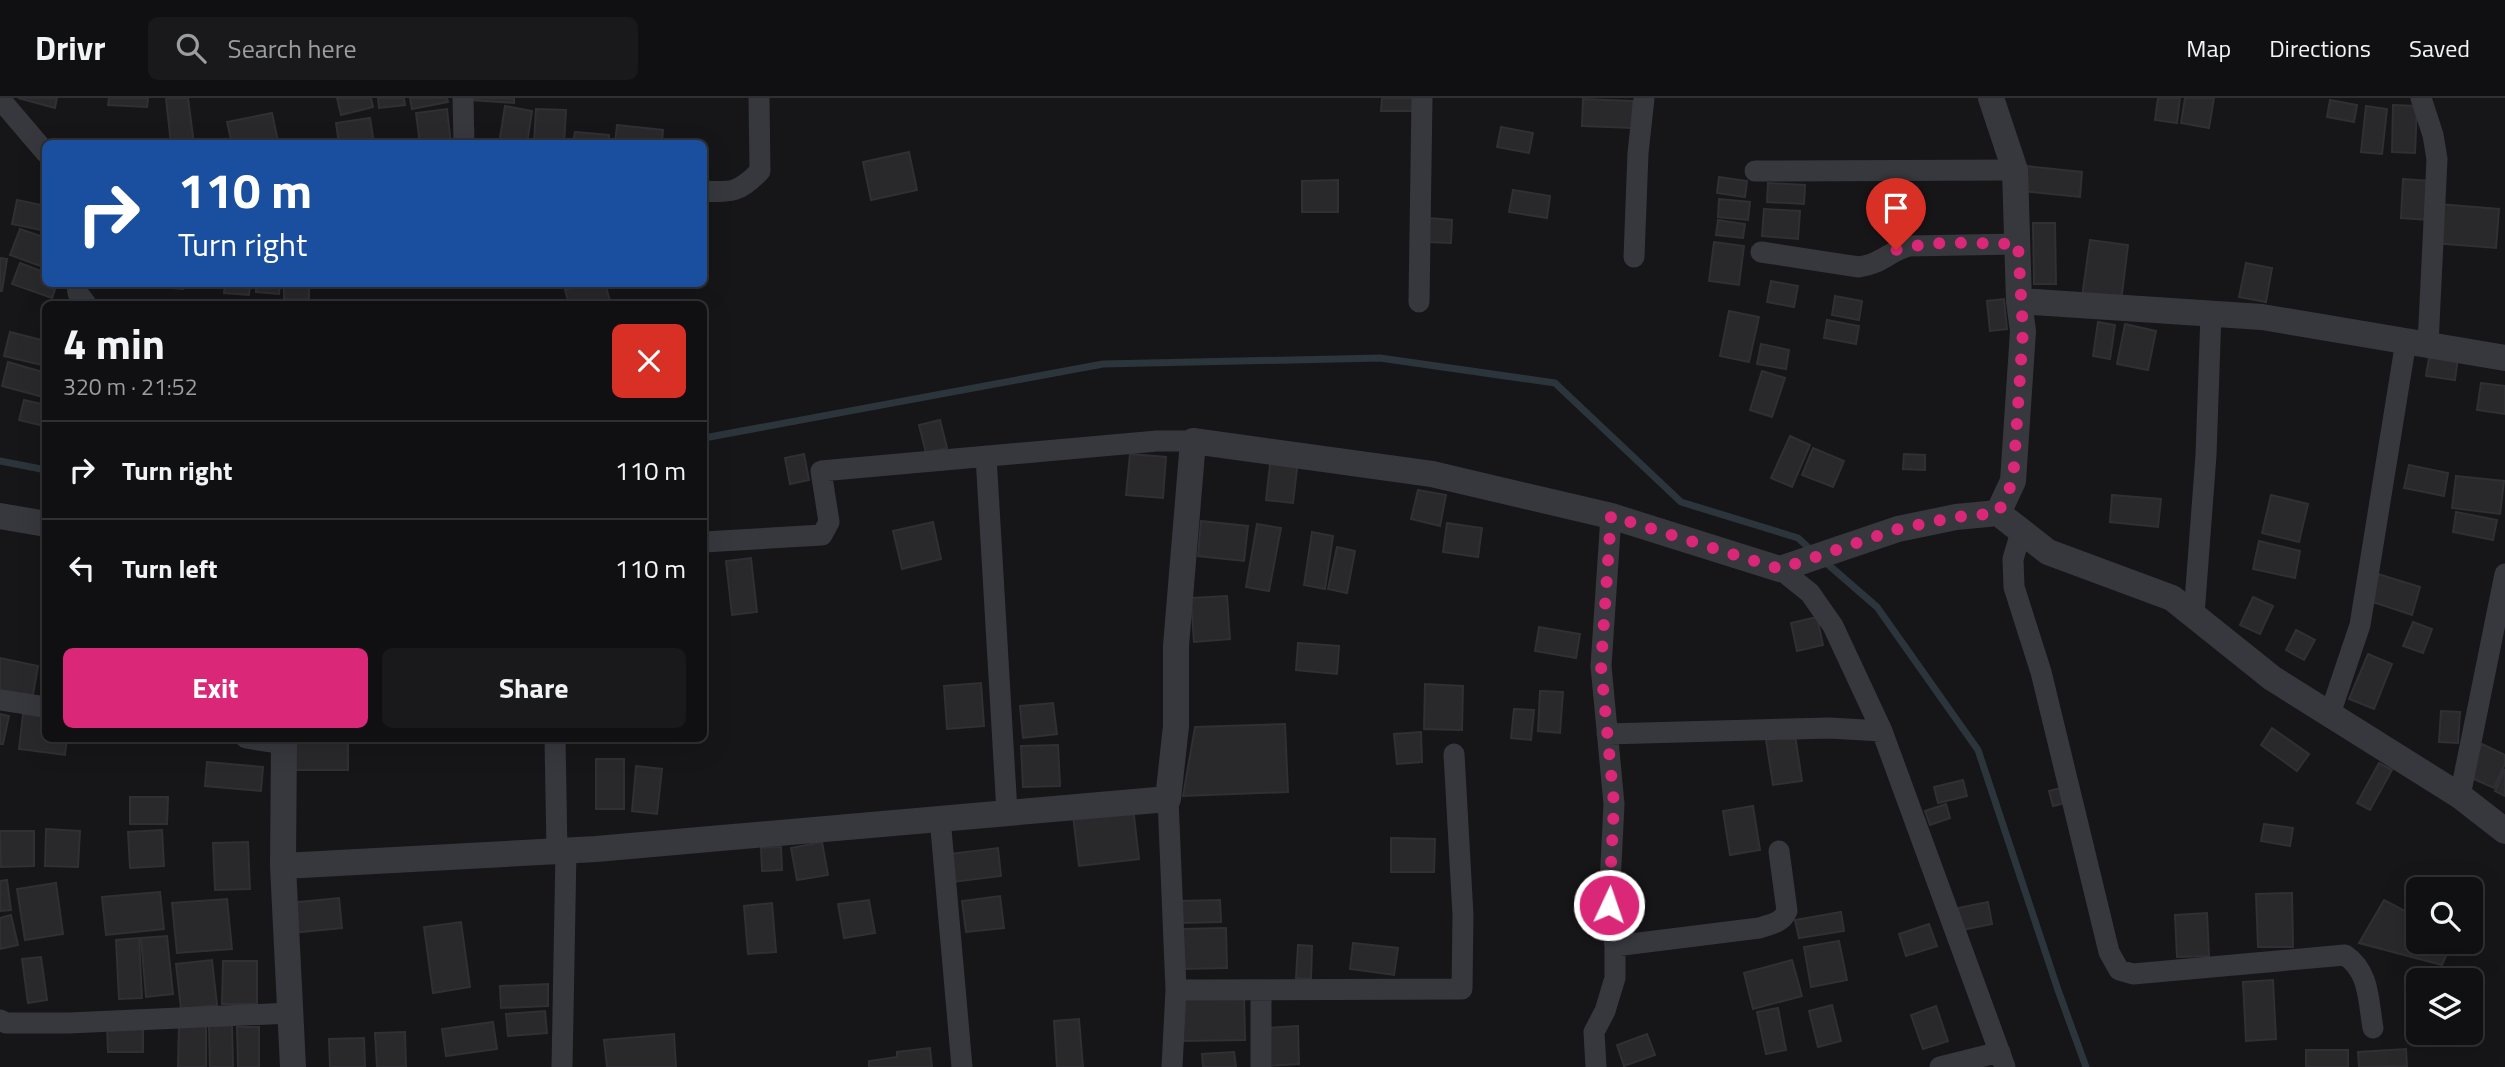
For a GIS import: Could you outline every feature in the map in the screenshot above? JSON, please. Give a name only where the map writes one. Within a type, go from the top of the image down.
[{"type":"street","points":[[463,98],[464,140]]},
{"type":"street","points":[[707,191],[731,192],[748,183],[760,171],[759,98]]},
{"type":"street","points":[[1419,302],[1422,98]]},
{"type":"street","points":[[1634,257],[1638,153],[1644,98]]},
{"type":"street","points":[[1991,98],[2015,170],[2023,331],[2013,481],[1998,513]]},
{"type":"street","points":[[2330,714],[2360,625],[2417,343],[2438,181],[2433,135],[2421,98]]},
{"type":"street","points":[[0,99],[42,148]]},
{"type":"street","points":[[1755,171],[2015,170]]},
{"type":"street","points":[[1761,252],[1859,267],[1875,265],[1896,250],[1909,246],[2018,244]]},
{"type":"street","points":[[2020,301],[2262,317],[2505,358]]},
{"type":"street","points":[[2194,615],[2206,455],[2211,313]]},
{"type":"street","points":[[707,542],[822,535],[829,522],[821,471],[1157,440],[1194,441],[1432,474],[1611,516],[1780,569],[1810,593],[1833,626],[1882,731],[2003,1059],[1940,1067]]},
{"type":"street","points":[[1172,1067],[1176,990],[1168,799],[1175,726],[1176,646],[1194,441]]},
{"type":"street","points":[[986,456],[1007,812]]},
{"type":"street","points":[[1780,569],[1898,529],[1956,517],[1998,513],[2048,552],[2172,598],[2272,678],[2460,796],[2505,831]]},
{"type":"street","points":[[0,516],[42,523]]},
{"type":"street","points":[[1596,1067],[1594,1032],[1605,1011],[1615,978],[1615,946],[1609,905],[1614,804],[1601,666],[1611,516]]},
{"type":"street","points":[[2021,531],[2013,559],[2014,587],[2041,672],[2109,952],[2119,970],[2133,974],[2345,955],[2357,963],[2364,976],[2373,1028]]},
{"type":"street","points":[[2460,796],[2505,574]]},
{"type":"street","points":[[0,700],[42,706]]},
{"type":"street","points":[[1607,734],[1829,728],[1882,731]]},
{"type":"street","points":[[284,742],[283,866],[293,1067]]},
{"type":"street","points":[[555,742],[561,851],[562,1067]]},
{"type":"street","points":[[1176,990],[1462,989],[1463,915],[1454,754]]},
{"type":"street","points":[[283,866],[561,851],[1168,799]]},
{"type":"street","points":[[940,818],[962,1067]]},
{"type":"street","points":[[1615,946],[1759,928],[1784,918],[1787,911],[1779,851]]},
{"type":"street","points":[[1261,991],[1261,1067]]},
{"type":"street","points":[[0,1020],[6,1023],[69,1023],[291,1013]]},
{"type":"building","points":[[18,98],[57,98],[55,108]]},
{"type":"building","points":[[109,98],[148,98],[147,107],[108,105]]},
{"type":"building","points":[[166,98],[188,98],[193,140],[171,140]]},
{"type":"building","points":[[337,98],[371,98],[373,107],[341,115]]},
{"type":"building","points":[[378,98],[404,98],[405,105],[379,108]]},
{"type":"building","points":[[410,98],[447,98],[448,102],[412,109]]},
{"type":"building","points":[[514,98],[514,103],[470,100]]},
{"type":"building","points":[[1382,98],[1416,98],[1416,111],[1381,111]]},
{"type":"building","points":[[2158,98],[2180,98],[2177,123],[2155,120]]},
{"type":"building","points":[[2185,98],[2214,98],[2209,128],[2181,123]]},
{"type":"building","points":[[1583,99],[1633,101],[1632,128],[1582,126]]},
{"type":"building","points":[[2330,100],[2357,105],[2354,122],[2327,117]]},
{"type":"building","points":[[2393,105],[2417,106],[2415,153],[2392,152]]},
{"type":"building","points":[[505,106],[532,111],[528,140],[500,140]]},
{"type":"building","points":[[2366,106],[2387,109],[2382,154],[2361,152]]},
{"type":"building","points":[[447,109],[451,140],[419,140],[416,113]]},
{"type":"building","points":[[536,109],[566,110],[564,140],[534,140]]},
{"type":"building","points":[[272,113],[278,140],[231,140],[227,122]]},
{"type":"building","points":[[370,118],[373,140],[338,140],[336,123]]},
{"type":"building","points":[[617,125],[663,130],[662,140],[615,140]]},
{"type":"building","points":[[1501,127],[1533,133],[1529,153],[1497,147]]},
{"type":"building","points":[[575,132],[609,135],[609,140],[574,140]]},
{"type":"building","points":[[909,152],[917,190],[871,200],[863,162]]},
{"type":"building","points":[[2026,166],[2082,172],[2080,197],[2023,191]]},
{"type":"building","points":[[1719,177],[1747,181],[1745,197],[1717,193]]},
{"type":"building","points":[[2403,179],[2431,181],[2428,220],[2401,218]]},
{"type":"building","points":[[1338,180],[1338,212],[1302,212],[1302,181]]},
{"type":"building","points":[[1768,183],[1805,185],[1804,204],[1767,202]]},
{"type":"building","points":[[1513,190],[1550,196],[1547,218],[1509,212]]},
{"type":"building","points":[[1719,199],[1750,202],[1748,220],[1718,217]]},
{"type":"building","points":[[17,200],[42,205],[42,230],[12,224]]},
{"type":"building","points":[[2438,204],[2499,209],[2496,248],[2434,243]]},
{"type":"building","points":[[1764,209],[1800,211],[1798,239],[1762,236]]},
{"type":"building","points":[[1429,218],[1452,220],[1451,243],[1428,242]]},
{"type":"building","points":[[1718,220],[1745,224],[1743,238],[1716,235]]},
{"type":"building","points":[[2033,223],[2055,223],[2056,284],[2034,284]]},
{"type":"building","points":[[20,229],[42,237],[42,267],[10,255]]},
{"type":"building","points":[[2090,240],[2128,245],[2121,302],[2082,297]]},
{"type":"building","points":[[1714,242],[1744,246],[1739,285],[1709,281]]},
{"type":"building","points":[[0,258],[7,259],[2,291],[0,291]]},
{"type":"building","points":[[20,263],[42,271],[42,287],[56,287],[52,298],[12,284]]},
{"type":"building","points":[[2246,263],[2272,268],[2266,302],[2239,297]]},
{"type":"building","points":[[1771,281],[1798,286],[1794,307],[1767,302]]},
{"type":"building","points":[[225,287],[250,287],[249,295],[224,293]]},
{"type":"building","points":[[256,287],[280,287],[279,294],[256,292]]},
{"type":"building","points":[[284,287],[309,287],[309,299],[284,299]]},
{"type":"building","points":[[606,287],[610,301],[568,301],[565,290]]},
{"type":"building","points":[[1835,296],[1862,301],[1859,320],[1832,315]]},
{"type":"building","points":[[2004,299],[2007,329],[1990,331],[1987,301]]},
{"type":"building","points":[[1729,311],[1759,317],[1749,362],[1720,356]]},
{"type":"building","points":[[1827,320],[1859,326],[1856,344],[1824,338]]},
{"type":"building","points":[[2098,322],[2115,325],[2110,359],[2093,356]]},
{"type":"building","points":[[2125,324],[2156,331],[2148,370],[2117,364]]},
{"type":"building","points":[[10,332],[42,340],[42,365],[4,356]]},
{"type":"building","points":[[1761,344],[1789,350],[1786,369],[1757,364]]},
{"type":"building","points":[[2430,352],[2458,357],[2455,380],[2426,376]]},
{"type":"building","points":[[8,362],[42,372],[42,397],[2,386]]},
{"type":"building","points":[[1762,371],[1785,378],[1772,417],[1750,410]]},
{"type":"building","points":[[2481,383],[2505,386],[2505,414],[2477,410]]},
{"type":"building","points":[[24,400],[42,404],[42,426],[19,420]]},
{"type":"building","points":[[940,420],[947,448],[926,453],[919,425]]},
{"type":"building","points":[[1790,436],[1810,445],[1792,487],[1771,478]]},
{"type":"building","points":[[1813,448],[1844,461],[1833,487],[1802,475]]},
{"type":"building","points":[[804,454],[809,480],[790,484],[785,458]]},
{"type":"building","points":[[1130,454],[1166,457],[1163,498],[1126,495]]},
{"type":"building","points":[[1904,454],[1925,455],[1925,470],[1903,469]]},
{"type":"building","points":[[1271,456],[1298,460],[1293,503],[1266,500]]},
{"type":"building","points":[[2409,465],[2448,473],[2444,496],[2404,488]]},
{"type":"building","points":[[2456,476],[2504,481],[2500,514],[2452,508]]},
{"type":"building","points":[[1418,490],[1446,495],[1440,526],[1411,519]]},
{"type":"building","points":[[2112,495],[2161,499],[2158,527],[2110,522]]},
{"type":"building","points":[[2271,495],[2308,504],[2299,542],[2262,533]]},
{"type":"building","points":[[2456,512],[2497,520],[2493,540],[2453,532]]},
{"type":"building","points":[[1201,521],[1248,526],[1244,561],[1198,556]]},
{"type":"building","points":[[933,522],[941,559],[902,569],[893,531]]},
{"type":"building","points":[[1447,523],[1482,528],[1478,557],[1443,552]]},
{"type":"building","points":[[1257,524],[1281,528],[1269,591],[1246,587]]},
{"type":"building","points":[[1312,532],[1333,536],[1325,589],[1304,585]]},
{"type":"building","points":[[2259,541],[2300,551],[2295,578],[2253,569]]},
{"type":"building","points":[[1337,547],[1355,551],[1347,593],[1328,589]]},
{"type":"building","points":[[751,558],[757,612],[732,615],[726,561]]},
{"type":"building","points":[[2378,574],[2420,587],[2412,615],[2370,601]]},
{"type":"building","points":[[1227,596],[1230,639],[1194,642],[1191,598]]},
{"type":"building","points":[[2253,597],[2273,606],[2260,634],[2240,625]]},
{"type":"building","points":[[1817,617],[1823,645],[1797,651],[1791,623]]},
{"type":"building","points":[[2413,622],[2432,629],[2423,653],[2403,646]]},
{"type":"building","points":[[1539,627],[1580,634],[1576,658],[1535,651]]},
{"type":"building","points":[[2296,630],[2315,640],[2304,660],[2286,650]]},
{"type":"building","points":[[1298,643],[1339,646],[1337,674],[1296,670]]},
{"type":"building","points":[[2368,654],[2392,664],[2374,709],[2349,699]]},
{"type":"building","points":[[0,658],[38,666],[32,700],[0,693]]},
{"type":"building","points":[[981,683],[984,726],[947,729],[944,686]]},
{"type":"building","points":[[1425,684],[1463,686],[1462,730],[1424,729]]},
{"type":"building","points":[[1540,691],[1563,692],[1560,733],[1538,731]]},
{"type":"building","points":[[1053,703],[1057,734],[1023,738],[1020,706]]},
{"type":"building","points":[[1514,709],[1534,710],[1531,740],[1511,738]]},
{"type":"building","points":[[2441,711],[2460,712],[2458,743],[2439,742]]},
{"type":"building","points":[[0,714],[9,716],[3,744],[0,744]]},
{"type":"building","points":[[23,714],[42,716],[42,742],[67,742],[65,755],[19,749]]},
{"type":"building","points":[[1285,724],[1288,792],[1183,796],[1195,727]]},
{"type":"building","points":[[2272,728],[2309,754],[2297,771],[2261,745]]},
{"type":"building","points":[[1421,732],[1422,762],[1397,764],[1394,734]]},
{"type":"building","points":[[1795,735],[1802,781],[1773,785],[1766,740]]},
{"type":"building","points":[[295,743],[348,743],[348,770],[295,770]]},
{"type":"building","points":[[2482,744],[2505,755],[2505,764],[2494,788],[2467,776]]},
{"type":"building","points":[[1058,745],[1060,786],[1023,787],[1021,746]]},
{"type":"building","points":[[596,759],[624,759],[624,809],[596,809]]},
{"type":"building","points":[[207,762],[263,767],[261,791],[205,786]]},
{"type":"building","points":[[2379,763],[2392,770],[2370,810],[2357,803]]},
{"type":"building","points":[[636,766],[662,769],[657,814],[632,811]]},
{"type":"building","points":[[2505,769],[2505,796],[2495,791]]},
{"type":"building","points":[[1963,780],[1967,796],[1938,803],[1934,787]]},
{"type":"building","points":[[2065,787],[2069,802],[2053,806],[2049,791]]},
{"type":"building","points":[[130,797],[168,797],[167,824],[130,824]]},
{"type":"building","points":[[1946,804],[1950,818],[1930,825],[1925,811]]},
{"type":"building","points":[[1753,806],[1760,850],[1730,855],[1723,811]]},
{"type":"building","points":[[1133,807],[1139,859],[1079,866],[1073,815]]},
{"type":"building","points":[[2264,824],[2293,828],[2290,846],[2261,841]]},
{"type":"building","points":[[46,829],[80,831],[78,867],[45,866]]},
{"type":"building","points":[[162,830],[164,866],[130,868],[128,832]]},
{"type":"building","points":[[0,831],[34,831],[34,866],[1,867]]},
{"type":"building","points":[[1391,838],[1435,839],[1434,872],[1391,872]]},
{"type":"building","points":[[248,842],[250,889],[215,890],[213,843]]},
{"type":"building","points":[[822,842],[828,875],[797,880],[791,848]]},
{"type":"building","points":[[781,847],[782,870],[762,871],[761,848]]},
{"type":"building","points":[[998,848],[1001,876],[953,882],[949,854]]},
{"type":"building","points":[[7,880],[11,910],[0,911],[0,881]]},
{"type":"building","points":[[56,883],[63,934],[25,940],[17,889]]},
{"type":"building","points":[[160,892],[164,929],[106,935],[102,897]]},
{"type":"building","points":[[2292,893],[2293,947],[2258,947],[2256,894]]},
{"type":"building","points":[[1000,896],[1004,928],[966,932],[962,901]]},
{"type":"building","points":[[339,898],[342,928],[292,933],[289,903]]},
{"type":"building","points":[[227,899],[232,949],[177,953],[172,903]]},
{"type":"building","points":[[869,900],[875,933],[844,938],[838,904]]},
{"type":"building","points":[[1220,900],[1221,922],[1179,923],[1179,901]]},
{"type":"building","points":[[2384,900],[2406,912],[2406,954],[2447,954],[2442,965],[2359,943]]},
{"type":"building","points":[[1988,902],[1992,924],[1962,930],[1958,908]]},
{"type":"building","points":[[772,903],[776,952],[748,954],[744,906]]},
{"type":"building","points":[[1841,912],[1844,931],[1799,938],[1795,920]]},
{"type":"building","points":[[2207,913],[2209,956],[2177,957],[2175,915]]},
{"type":"building","points":[[11,915],[18,945],[0,949],[0,918]]},
{"type":"building","points":[[461,922],[470,987],[433,993],[424,927]]},
{"type":"building","points":[[1929,924],[1937,946],[1906,956],[1899,934]]},
{"type":"building","points":[[1226,928],[1227,968],[1182,969],[1181,929]]},
{"type":"building","points":[[167,936],[173,994],[146,997],[141,938]]},
{"type":"building","points":[[139,938],[142,998],[119,999],[116,940]]},
{"type":"building","points":[[1839,941],[1847,980],[1811,987],[1804,947]]},
{"type":"building","points":[[1353,943],[1398,948],[1394,975],[1350,969]]},
{"type":"building","points":[[1298,945],[1312,946],[1311,979],[1296,978]]},
{"type":"building","points":[[41,957],[47,1000],[28,1003],[22,959]]},
{"type":"building","points":[[212,960],[217,1005],[181,1009],[176,964]]},
{"type":"building","points":[[1792,960],[1802,996],[1753,1009],[1744,973]]},
{"type":"building","points":[[223,961],[257,961],[257,1004],[222,1004]]},
{"type":"building","points":[[2273,980],[2276,1039],[2246,1041],[2243,982]]},
{"type":"building","points":[[548,984],[548,1006],[501,1008],[500,986]]},
{"type":"building","points":[[1244,996],[1245,1040],[1183,1041],[1183,997]]},
{"type":"building","points":[[1832,1005],[1841,1041],[1818,1047],[1809,1011]]},
{"type":"building","points":[[1936,1006],[1948,1041],[1923,1049],[1911,1015]]},
{"type":"building","points":[[1778,1008],[1786,1050],[1766,1054],[1757,1012]]},
{"type":"building","points":[[545,1011],[547,1033],[508,1036],[506,1014]]},
{"type":"building","points":[[1079,1019],[1083,1067],[1057,1067],[1054,1021]]},
{"type":"building","points":[[179,1022],[206,1022],[206,1067],[178,1067]]},
{"type":"building","points":[[493,1022],[497,1049],[446,1056],[442,1029]]},
{"type":"building","points":[[232,1025],[233,1067],[210,1067],[209,1026]]},
{"type":"building","points":[[107,1026],[143,1026],[143,1052],[108,1052]]},
{"type":"building","points":[[1298,1026],[1299,1064],[1268,1066],[1266,1028]]},
{"type":"building","points":[[237,1027],[259,1027],[259,1067],[238,1067]]},
{"type":"building","points":[[405,1032],[406,1067],[377,1067],[375,1033]]},
{"type":"building","points":[[674,1034],[676,1067],[607,1067],[604,1040]]},
{"type":"building","points":[[1647,1034],[1655,1055],[1624,1066],[1617,1045]]},
{"type":"building","points":[[364,1038],[365,1067],[330,1067],[329,1039]]},
{"type":"building","points":[[930,1048],[932,1067],[869,1067],[869,1061],[897,1057],[897,1052]]},
{"type":"building","points":[[2406,1049],[2407,1066],[2359,1067],[2358,1052]]},
{"type":"building","points":[[2306,1050],[2348,1050],[2348,1067],[2306,1067]]},
{"type":"building","points":[[1234,1052],[1236,1067],[1203,1067],[1202,1054]]},
{"type":"waterway","points":[[707,437],[1103,364],[1380,358],[1555,383],[1681,502],[1798,538],[1812,551]]},
{"type":"waterway","points":[[0,461],[42,469]]},
{"type":"waterway","points":[[1824,561],[1877,607],[1978,750],[2086,1067]]},
{"type":"route","points":[[1609,905],[1614,804],[1601,666],[1611,516],[1780,569],[1898,529],[1956,517],[1998,513],[2013,481],[2023,331],[2018,244],[1936,244],[1896,250]]}]
